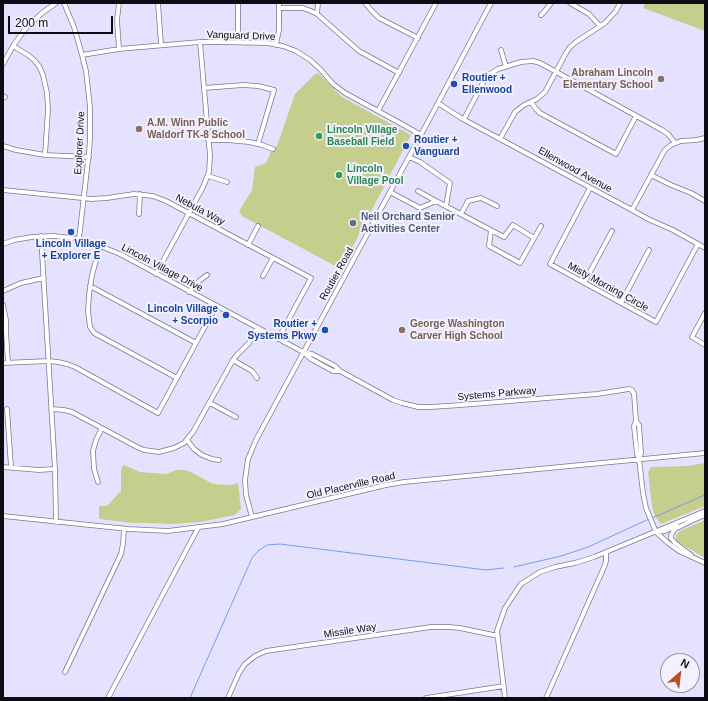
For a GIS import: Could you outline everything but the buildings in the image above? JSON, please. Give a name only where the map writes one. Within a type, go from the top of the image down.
[{"type":"street","points":[[3,64],[18,38],[30,23],[56,3]]},
{"type":"street","name":"Explorer Drive","points":[[64,3],[74,27],[82,55],[86,71],[90,106],[89,157],[79,239]]},
{"type":"street","points":[[119,3],[117,20],[119,49]]},
{"type":"street","points":[[158,3],[161,45]]},
{"type":"street","points":[[238,3],[238,42]]},
{"type":"street","points":[[317,14],[318,3]]},
{"type":"street","points":[[365,3],[370,10],[380,18],[418,38]]},
{"type":"street","points":[[378,111],[436,3]]},
{"type":"street","name":"Routier Road","points":[[252,518],[246,495],[245,475],[248,459],[256,440],[438,103],[490,3]]},
{"type":"street","points":[[541,15],[551,3]]},
{"type":"street","points":[[570,3],[589,14],[600,26]]},
{"type":"street","points":[[500,139],[515,112],[521,107],[537,100],[542,94],[570,47],[611,17],[620,3]]},
{"type":"street","points":[[276,44],[279,30],[279,5],[303,8],[317,14],[359,51],[399,73]]},
{"type":"street","points":[[156,274],[204,187],[208,176],[210,164],[200,42]]},
{"type":"street","name":"Vanguard Drive","points":[[82,55],[119,49],[200,42],[276,44],[304,55],[316,65],[330,81],[348,96],[420,135]]},
{"type":"street","points":[[13,46],[34,60],[39,66],[43,75],[48,93],[45,154]]},
{"type":"street","points":[[501,50],[506,67]]},
{"type":"street","points":[[464,119],[486,78],[495,70],[525,61],[533,61],[540,63],[666,132],[675,143]]},
{"type":"street","points":[[204,88],[243,85],[258,86],[274,90],[258,144]]},
{"type":"street","points":[[531,102],[540,113],[616,154],[636,116]]},
{"type":"street","name":"Ellenwood Avenue","points":[[438,103],[464,119],[590,188],[705,248]]},
{"type":"street","points":[[632,210],[663,154],[668,148],[675,143],[705,139]]},
{"type":"street","points":[[208,140],[235,140],[258,144],[273,149]]},
{"type":"street","points":[[3,146],[16,150],[45,154],[89,157]]},
{"type":"street","points":[[409,157],[420,162],[450,183],[446,206]]},
{"type":"street","points":[[651,175],[705,201]]},
{"type":"street","points":[[208,176],[227,182]]},
{"type":"street","name":"Misty Morning Circle","points":[[590,188],[550,264],[656,322],[698,244]]},
{"type":"street","name":"Nebula Way","points":[[3,190],[84,199],[99,199],[129,194],[153,196],[189,213],[311,278],[278,339]]},
{"type":"street","points":[[390,192],[420,208],[436,201]]},
{"type":"street","points":[[418,192],[504,237],[513,225],[534,238]]},
{"type":"street","points":[[139,214],[140,194]]},
{"type":"street","points":[[461,214],[468,201],[475,199],[482,198],[497,206]]},
{"type":"street","points":[[248,245],[258,226]]},
{"type":"street","points":[[491,230],[489,246],[520,263],[541,226]]},
{"type":"street","points":[[584,283],[612,232]]},
{"type":"street","points":[[41,236],[55,469],[56,522]]},
{"type":"street","name":"Lincoln Village Drive","points":[[3,244],[23,238],[54,236],[79,239],[100,246],[120,254],[303,352]]},
{"type":"street","points":[[100,246],[90,286],[88,311],[89,324],[92,330],[94,333],[177,378]]},
{"type":"street","points":[[621,303],[649,250]]},
{"type":"street","points":[[263,276],[273,258]]},
{"type":"street","points":[[189,292],[207,275]]},
{"type":"street","points":[[3,291],[21,283],[44,278]]},
{"type":"street","points":[[90,286],[196,343]]},
{"type":"street","points":[[3,305],[6,320],[6,363],[49,361],[62,362],[71,365],[158,413],[216,306]]},
{"type":"street","points":[[705,313],[692,337],[705,345]]},
{"type":"street","points":[[51,409],[60,409],[72,412],[137,447],[152,451],[170,450],[181,445],[194,432],[233,360],[249,343],[257,328]]},
{"type":"street","name":"Systems Parkway","points":[[303,352],[312,354],[335,366],[340,371],[393,400],[418,407],[535,399],[597,394],[629,389],[632,390],[634,394],[636,421],[634,426],[642,493],[656,532]]},
{"type":"street","points":[[233,360],[252,371],[257,378]]},
{"type":"street","points":[[210,403],[236,417]]},
{"type":"street","points":[[7,409],[11,467]]},
{"type":"street","points":[[98,482],[94,469],[93,451],[96,440],[102,428]]},
{"type":"street","points":[[187,440],[194,449],[202,455],[219,460]]},
{"type":"street","name":"Old Placerville Road","points":[[3,516],[144,531],[168,531],[198,528],[252,518],[355,492],[404,482],[705,452]]},
{"type":"street","points":[[3,466],[39,470],[55,469]]},
{"type":"street","points":[[506,698],[497,631],[505,608],[521,584],[540,572],[594,558],[705,511]]},
{"type":"street","points":[[656,532],[665,531],[705,515]]},
{"type":"street","points":[[693,520],[675,529],[671,535],[675,543],[682,549],[703,562]]},
{"type":"street","points":[[108,698],[198,528]]},
{"type":"street","points":[[65,672],[121,554],[124,529]]},
{"type":"street","points":[[656,532],[674,548],[703,562]]},
{"type":"street","points":[[546,698],[605,565],[606,553]]},
{"type":"street","name":"Missile Way","points":[[228,698],[245,664],[255,656],[266,651],[431,627],[460,628],[498,636]]},
{"type":"street","points":[[426,698],[445,697],[504,686]]},
{"type":"green space","points":[[645,3],[705,3],[705,31],[643,8]]},
{"type":"green space","points":[[318,73],[342,97],[411,135],[341,269],[242,216],[239,211],[252,190],[255,167],[266,163],[272,149],[277,146],[295,94],[314,75]]},
{"type":"green space","points":[[705,463],[705,506],[661,524],[655,516],[652,506],[648,472],[651,467],[687,466]]},
{"type":"green space","points":[[124,465],[140,472],[166,474],[177,470],[185,470],[213,484],[232,485],[238,483],[241,509],[235,515],[200,522],[170,524],[132,523],[99,519],[99,506],[107,506],[121,491],[121,471]]},
{"type":"green space","points":[[705,520],[705,558],[681,545],[676,540],[676,535],[680,531]]},
{"type":"waterway","points":[[652,518],[705,495]]},
{"type":"waterway","points":[[514,567],[561,556],[588,547],[649,519]]},
{"type":"waterway","points":[[190,698],[252,558],[258,551],[267,545],[280,544],[486,570],[504,568]]},
{"type":"place","name":"Abraham Lincoln Elementary School","points":[[661,79]]},
{"type":"place","name":"Routier + Ellenwood","points":[[454,84]]},
{"type":"place","name":"A.M. Winn Public Waldorf TK-8 School","points":[[139,129]]},
{"type":"place","name":"Lincoln Village Baseball Field","points":[[319,136]]},
{"type":"place","name":"Routier + Vanguard","points":[[406,146]]},
{"type":"place","name":"Lincoln Village Pool","points":[[339,175]]},
{"type":"place","name":"Neil Orchard Senior Activities Center","points":[[353,223]]},
{"type":"place","name":"Lincoln Village + Explorer E","points":[[71,232]]},
{"type":"place","name":"Lincoln Village + Scorpio","points":[[226,315]]},
{"type":"place","name":"Routier + Systems Pkwy","points":[[325,330]]},
{"type":"place","name":"George Washington Carver High School","points":[[402,330]]}]
